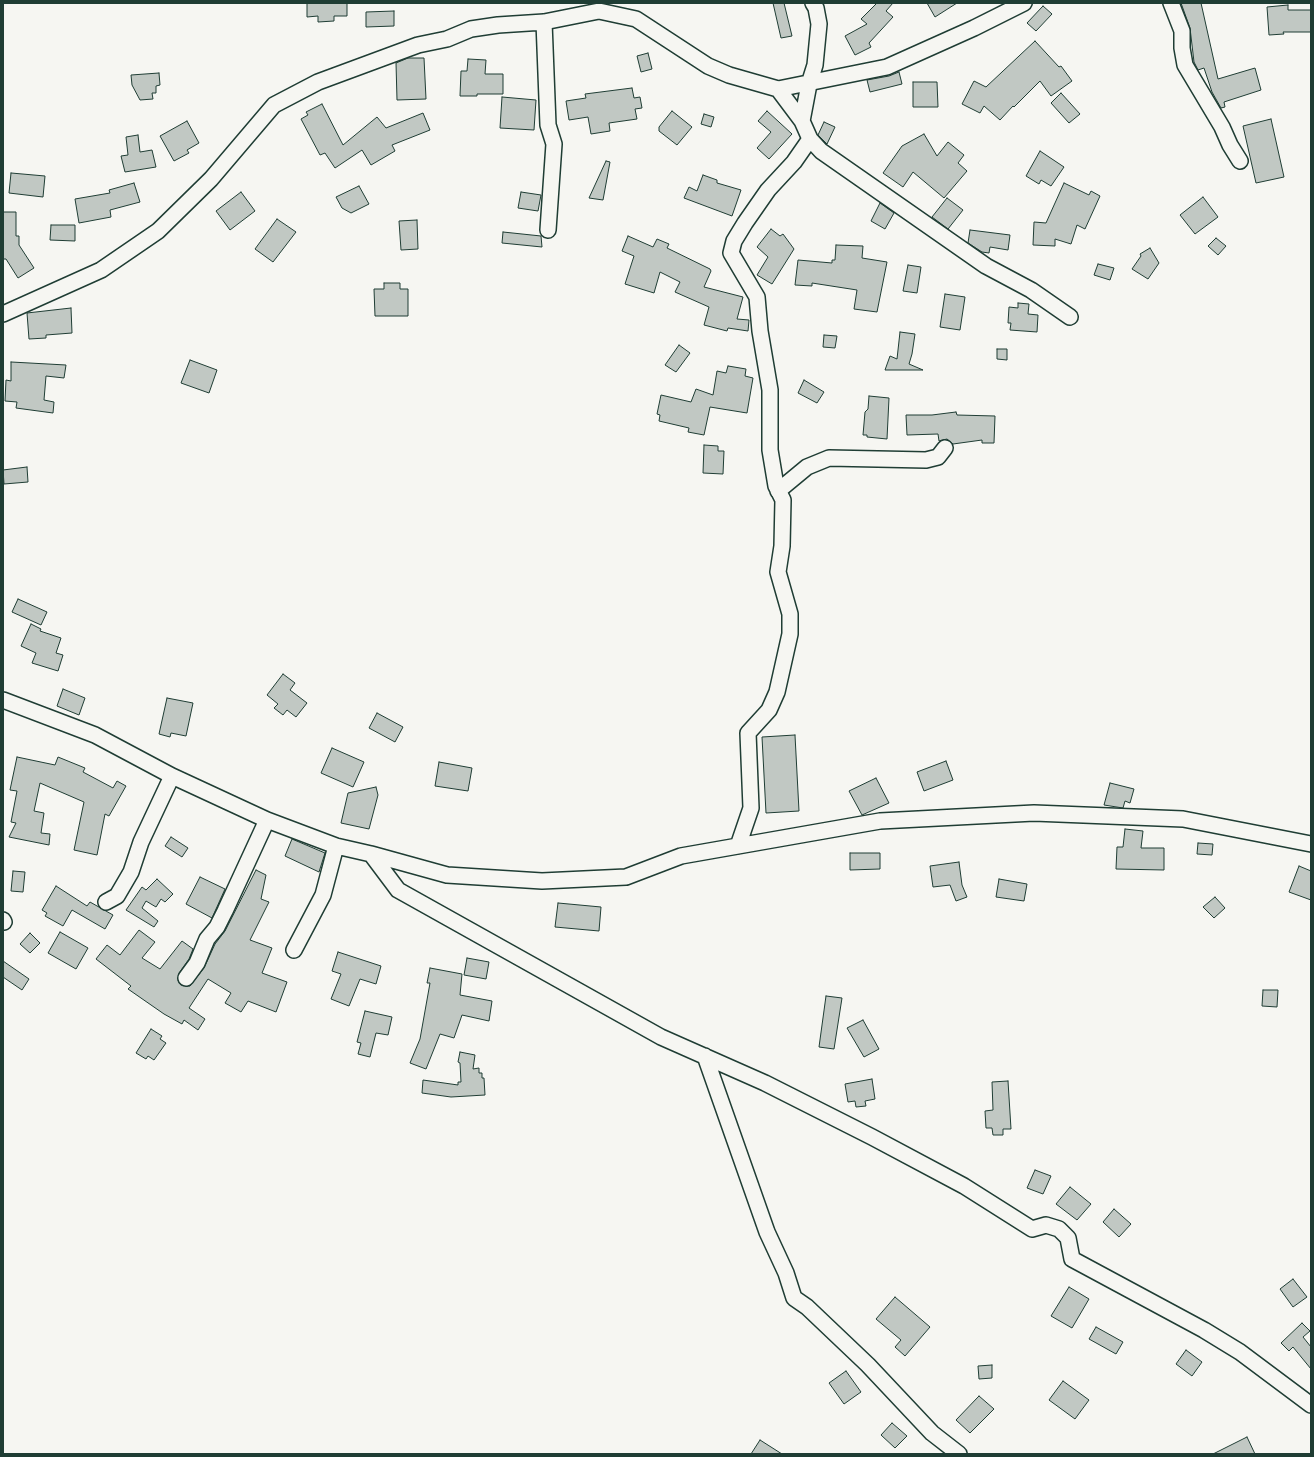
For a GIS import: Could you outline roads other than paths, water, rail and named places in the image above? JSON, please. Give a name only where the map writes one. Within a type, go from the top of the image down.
[{"type":"street","points":[[802,121],[809,84],[815,65],[819,24],[814,3]]},
{"type":"street","points":[[3,314],[101,270],[158,230],[211,179],[274,105],[318,82],[418,45],[447,38],[471,29],[498,25],[544,22],[599,12],[636,19],[708,66],[778,89],[809,84],[887,67],[974,28],[1024,3]]},
{"type":"street","points":[[1171,3],[1182,31],[1182,48],[1185,65],[1222,127],[1230,145],[1240,161]]},
{"type":"street","points":[[544,22],[548,125],[554,144],[548,230]]},
{"type":"street","points":[[778,89],[802,121],[810,139],[821,151],[986,266],[1031,290],[1070,317]]},
{"type":"street","points":[[738,846],[751,808],[748,733],[769,710],[777,692],[790,634],[790,614],[778,572],[782,546],[783,500],[778,490],[773,471],[770,450],[770,390],[760,331],[758,297],[731,253],[734,241],[745,223],[768,190],[794,162],[810,139]]},
{"type":"street","points":[[778,490],[807,467],[829,458],[926,460],[938,457],[945,448]]},
{"type":"street","points":[[4,705],[95,734],[172,776],[267,820],[336,846],[447,876],[542,881],[626,877],[681,856],[880,821],[1034,813],[1183,819],[1311,844]]},
{"type":"street","points":[[106,902],[117,896],[131,872],[141,842],[172,776]]},
{"type":"street","points":[[186,978],[197,963],[207,939],[217,927],[267,820]]},
{"type":"street","points":[[294,950],[323,895],[336,846]]},
{"type":"street","points":[[370,854],[398,890],[662,1037],[765,1083],[964,1186],[1032,1229],[1046,1225],[1059,1229],[1068,1238],[1072,1259],[1204,1330],[1240,1352],[1311,1405]]},
{"type":"street","points":[[705,1056],[767,1232],[786,1274],[794,1298],[807,1307],[868,1365],[932,1433],[959,1454]]}]
